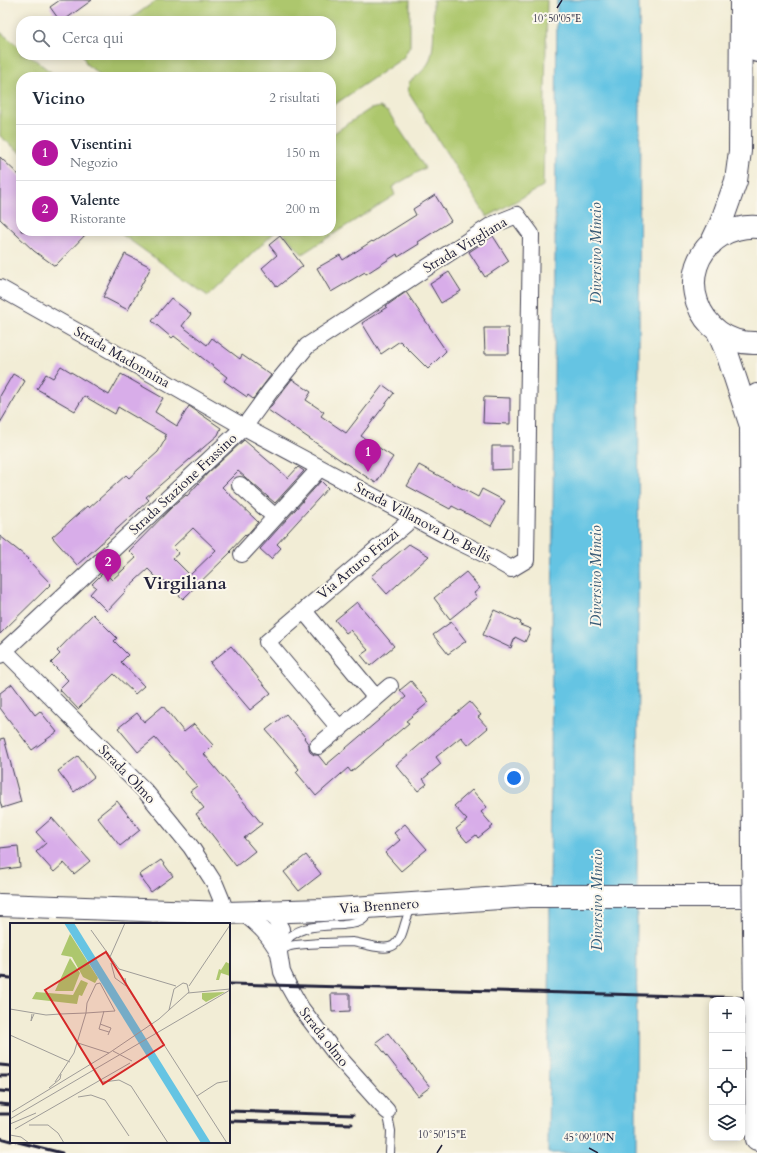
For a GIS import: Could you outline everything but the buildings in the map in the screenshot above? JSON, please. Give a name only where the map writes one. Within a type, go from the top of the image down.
[{"type":"main road","points":[[751,5],[748,39],[751,44],[757,47],[757,51]]},
{"type":"main road","points":[[711,244],[736,181],[740,151],[751,5]]},
{"type":"main road","points":[[757,227],[745,227],[733,230],[720,236],[711,244],[704,252],[695,272],[694,291],[698,307],[703,316],[718,332],[725,337],[741,342],[757,343]]},
{"type":"main road","points":[[718,332],[728,356],[751,426]]},
{"type":"main road","points":[[757,395],[751,426],[753,858],[757,1139]]},
{"type":"main road","name":"Via Brennero","points":[[0,905],[235,913],[323,910],[530,896],[757,896]]},
{"type":"street","name":"Strada Virgliana","points":[[244,427],[271,390],[307,346],[492,225],[517,215],[531,234],[526,560]]},
{"type":"street","name":"Strada Madonnina","points":[[0,288],[101,344],[244,427]]},
{"type":"street","name":"Strada Villanova De Bellis","points":[[244,427],[450,538],[490,556],[511,569],[526,560]]},
{"type":"street","name":"Strada Stazione Frassino","points":[[3,653],[244,427]]},
{"type":"street","points":[[242,554],[320,468]]},
{"type":"street","points":[[240,485],[275,517]]},
{"type":"street","name":"Via Arturo Frizzi","points":[[340,729],[267,642],[413,518]]},
{"type":"street","name":"Via Arturo Frizzi","points":[[304,611],[376,698]]},
{"type":"street","name":"Strada Olmo","points":[[3,653],[145,791],[191,847],[215,884],[222,900],[235,913]]},
{"type":"street","points":[[318,746],[390,686]]},
{"type":"street","name":"Strada olmo","points":[[267,911],[274,917],[281,929],[279,953],[282,972],[288,985],[302,1008],[335,1053],[387,1111]]},
{"type":"street","name":"Strada olmo","points":[[235,913],[260,926],[279,953]]},
{"type":"lane","points":[[279,953],[284,948],[296,945],[339,942],[352,942],[388,948],[395,945],[400,937],[411,909],[417,903]]},
{"type":"lane","points":[[279,953],[284,943],[298,931],[307,928],[356,923],[364,920],[377,906]]},
{"type":"lane","points":[[387,1111],[391,1131],[390,1153]]},
{"type":"green space","points":[[157,0],[410,0],[410,46],[403,58],[336,104],[336,72],[96,72],[86,64],[85,60],[336,60],[336,16],[134,16]]},
{"type":"green space","points":[[433,0],[547,0],[543,186],[487,217],[408,92],[409,82],[425,68],[429,62],[433,48]]},
{"type":"green space","points":[[0,32],[16,44],[16,60],[35,60],[51,72],[16,72],[16,149],[0,136]]},
{"type":"green space","points":[[380,107],[389,113],[425,168],[392,187],[395,195],[336,232],[336,132],[370,109]]},
{"type":"green space","points":[[124,236],[271,236],[208,296]]},
{"type":"green space","points":[[286,236],[330,236],[302,254]]},
{"type":"water","name":"Diversivo Mincio","points":[[557,0],[639,0],[640,104],[636,1153],[548,1153]]},
{"type":"railway","points":[[0,977],[10,978]]},
{"type":"railway","points":[[230,984],[757,998]]},
{"type":"railway","points":[[0,1065],[10,1066]]},
{"type":"railway","points":[[0,1076],[10,1076]]},
{"type":"railway","points":[[0,1091],[10,1092]]},
{"type":"railway","points":[[0,1104],[10,1105]]},
{"type":"railway","points":[[230,1111],[353,1115]]},
{"type":"railway","points":[[0,1114],[10,1114]]},
{"type":"railway","points":[[230,1121],[352,1124]]},
{"type":"railway","points":[[0,1138],[10,1141]]},
{"type":"railway","points":[[22,1143],[62,1153]]},
{"type":"place","name":"Visentini","points":[[368,472]]},
{"type":"place","name":"Valente","points":[[108,582]]},
{"type":"district","name":"Virgiliana","points":[[185,583]]}]
